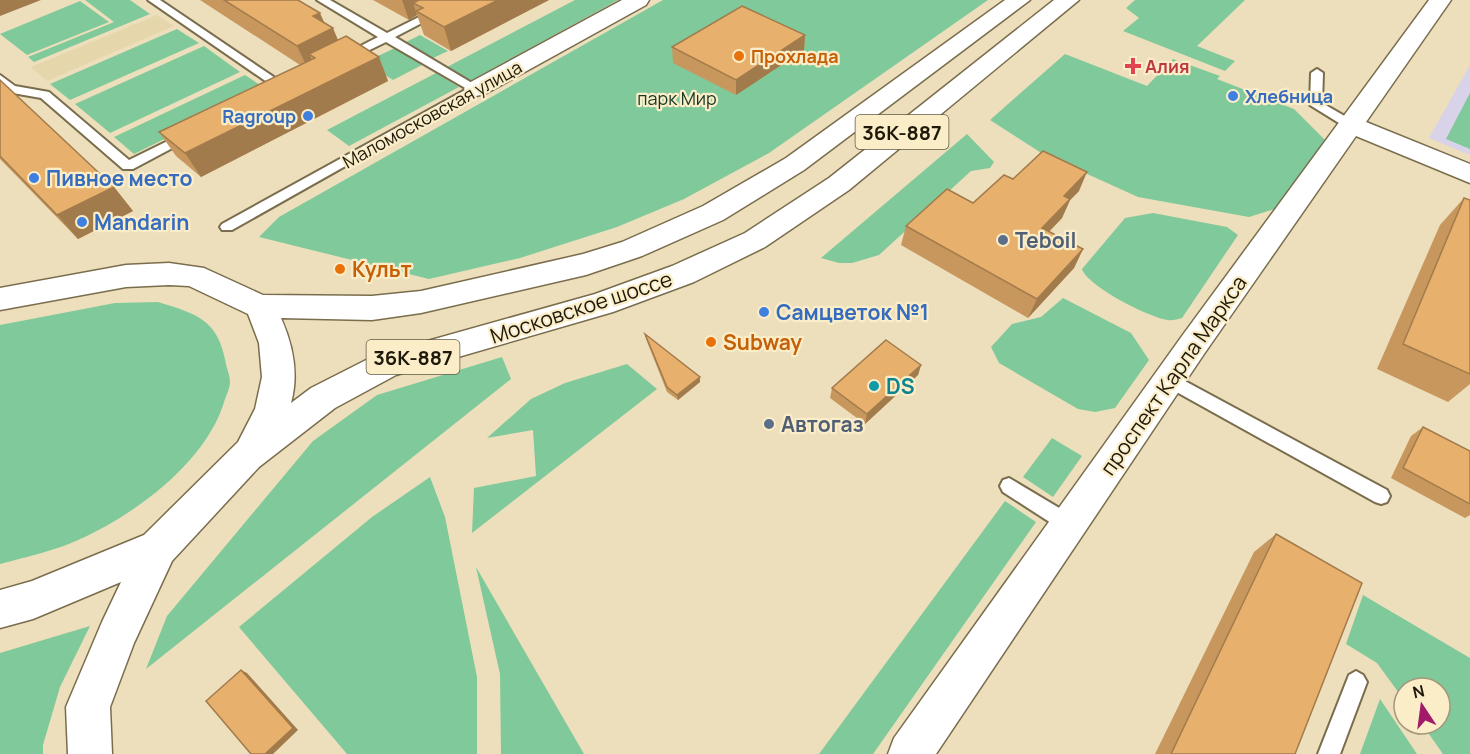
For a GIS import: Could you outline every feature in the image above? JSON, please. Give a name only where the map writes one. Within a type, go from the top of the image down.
[{"type":"main road","name":"Маломосковская улица","points":[[476,89],[638,0]]},
{"type":"main road","name":"проспект Карла Маркса","points":[[910,754],[1170,380],[1440,0]]},
{"type":"main road","name":"Московское шоссе","points":[[0,299],[126,276],[169,274],[193,276],[260,306],[364,308],[421,302],[586,264],[632,249],[713,213],[795,164],[1037,4]]},
{"type":"main road","name":"Московское шоссе","points":[[0,609],[33,600],[158,548],[246,456],[323,398],[386,365],[602,304],[683,274],[755,240],[839,184],[1037,4]]},
{"type":"main road","points":[[1351,125],[1470,174]]},
{"type":"main road","name":"Московское шоссе","points":[[246,456],[266,425],[279,392],[279,366],[267,320],[260,306]]},
{"type":"main road","points":[[90,754],[88,707],[116,636],[158,548]]},
{"type":"lane","points":[[153,0],[284,88]]},
{"type":"lane","points":[[322,0],[476,89]]},
{"type":"lane","points":[[335,63],[461,0]]},
{"type":"lane","points":[[1317,73],[1316,105],[1351,125]]},
{"type":"lane","points":[[0,79],[11,89],[45,95],[128,166],[201,130]]},
{"type":"lane","name":"Маломосковская улица","points":[[227,227],[476,89]]},
{"type":"lane","points":[[1170,380],[1381,495]]},
{"type":"lane","points":[[1009,486],[1069,524]]},
{"type":"lane","points":[[1329,754],[1356,681]]},
{"type":"shaded area","points":[[157,15],[174,26],[47,81],[31,67]]},
{"type":"shaded area","points":[[1470,65],[1470,155],[1429,138]]},
{"type":"green space","points":[[85,0],[130,0],[150,14],[34,62],[28,57],[114,22]]},
{"type":"green space","points":[[575,0],[618,0],[470,81],[447,67]]},
{"type":"green space","name":"парк Мир","points":[[663,0],[988,0],[769,153],[684,199],[617,227],[520,258],[429,279],[259,237],[279,217]]},
{"type":"green space","points":[[1135,0],[1245,0],[1197,46],[1235,61],[1225,71],[1123,31],[1139,18],[1126,8]]},
{"type":"green space","points":[[80,1],[109,22],[27,55],[0,34]]},
{"type":"green space","points":[[177,29],[199,43],[70,100],[50,84]]},
{"type":"green space","points":[[420,35],[448,51],[433,58],[406,42]]},
{"type":"green space","points":[[204,46],[240,72],[110,133],[75,104]]},
{"type":"green space","points":[[395,48],[422,65],[393,80],[365,62]]},
{"type":"green space","points":[[1065,54],[1147,86],[1173,59],[1220,76],[1217,79],[1294,109],[1327,142],[1278,208],[1249,217],[1138,197],[1043,154],[990,120]]},
{"type":"green space","points":[[436,73],[459,87],[349,146],[327,130]]},
{"type":"green space","points":[[245,75],[266,89],[134,154],[114,137]]},
{"type":"green space","points":[[1470,93],[1470,149],[1446,139]]},
{"type":"green space","points":[[967,134],[994,162],[990,168],[971,171],[879,255],[852,263],[839,263],[821,258]]},
{"type":"green space","points":[[1153,213],[1227,227],[1238,235],[1182,318],[1175,320],[1148,314],[1120,300],[1095,284],[1082,269],[1125,218]]},
{"type":"green space","points":[[1063,298],[1131,333],[1149,360],[1115,408],[1095,412],[1078,409],[999,363],[991,347],[1012,324],[1041,317]]},
{"type":"green space","points":[[158,302],[184,310],[204,321],[217,337],[222,349],[230,382],[216,422],[203,444],[166,483],[123,516],[69,544],[0,564],[0,325],[115,303]]},
{"type":"green space","points":[[502,357],[511,379],[146,669],[167,616],[313,441],[377,395]]},
{"type":"green space","points":[[627,364],[657,389],[472,533],[474,488],[536,476],[533,430],[487,438],[531,399],[565,383]]},
{"type":"green space","points":[[1052,438],[1082,456],[1053,497],[1023,477]]},
{"type":"green space","points":[[430,477],[445,517],[477,677],[477,754],[347,754],[239,627],[372,517]]},
{"type":"green space","points":[[1005,501],[1036,522],[873,754],[819,754]]},
{"type":"green space","points":[[476,567],[584,754],[501,754],[500,674]]},
{"type":"green space","points":[[1363,595],[1470,658],[1470,754],[1443,754],[1430,736],[1452,736],[1452,676],[1392,676],[1392,684],[1377,663],[1346,644]]},
{"type":"green space","points":[[90,626],[60,687],[43,745],[43,754],[0,754],[0,653]]},
{"type":"green space","points":[[1380,699],[1392,717],[1392,736],[1405,736],[1417,754],[1360,754]]},
{"type":"building","points":[[224,0],[298,0],[320,13],[313,16],[333,28],[297,46]]},
{"type":"building","points":[[419,0],[498,0],[444,27],[416,11],[423,8],[413,3]]},
{"type":"building","points":[[742,6],[805,35],[736,80],[672,47]]},
{"type":"building","points":[[346,36],[379,57],[185,153],[159,132],[315,58],[309,54]]},
{"type":"building","points":[[0,80],[114,187],[57,215],[0,156]]},
{"type":"building","points":[[1043,151],[1087,172],[1064,196],[1070,199],[1042,228],[1083,249],[1037,299],[906,226],[947,189],[973,203],[1004,175],[1013,179]]},
{"type":"building","points":[[1464,198],[1470,200],[1470,374],[1403,344]]},
{"type":"building","points":[[645,334],[700,377],[677,395],[667,387]]},
{"type":"building","name":"DS","points":[[886,340],[921,365],[867,414],[832,388]]},
{"type":"building","points":[[1423,427],[1470,451],[1470,504],[1403,468]]},
{"type":"building","points":[[1276,534],[1362,583],[1295,754],[1171,754]]},
{"type":"building","points":[[241,670],[293,728],[265,754],[251,754],[206,701]]},
{"type":"place","name":"Прохлада","points":[[739,56]]},
{"type":"place","name":"Алия","points":[[1133,66]]},
{"type":"place","name":"Хлебница","points":[[1233,96]]},
{"type":"place","name":"Ragroup","points":[[308,116]]},
{"type":"place","name":"Пивное место","points":[[34,178]]},
{"type":"place","name":"Mandarin","points":[[82,222]]},
{"type":"place","name":"Teboil","points":[[1003,240]]},
{"type":"place","name":"Культ","points":[[340,269]]},
{"type":"place","name":"Самцветок №1","points":[[764,312]]},
{"type":"place","name":"Subway","points":[[711,342]]},
{"type":"place","name":"DS","points":[[874,386]]},
{"type":"place","name":"Автогаз","points":[[769,424]]}]
